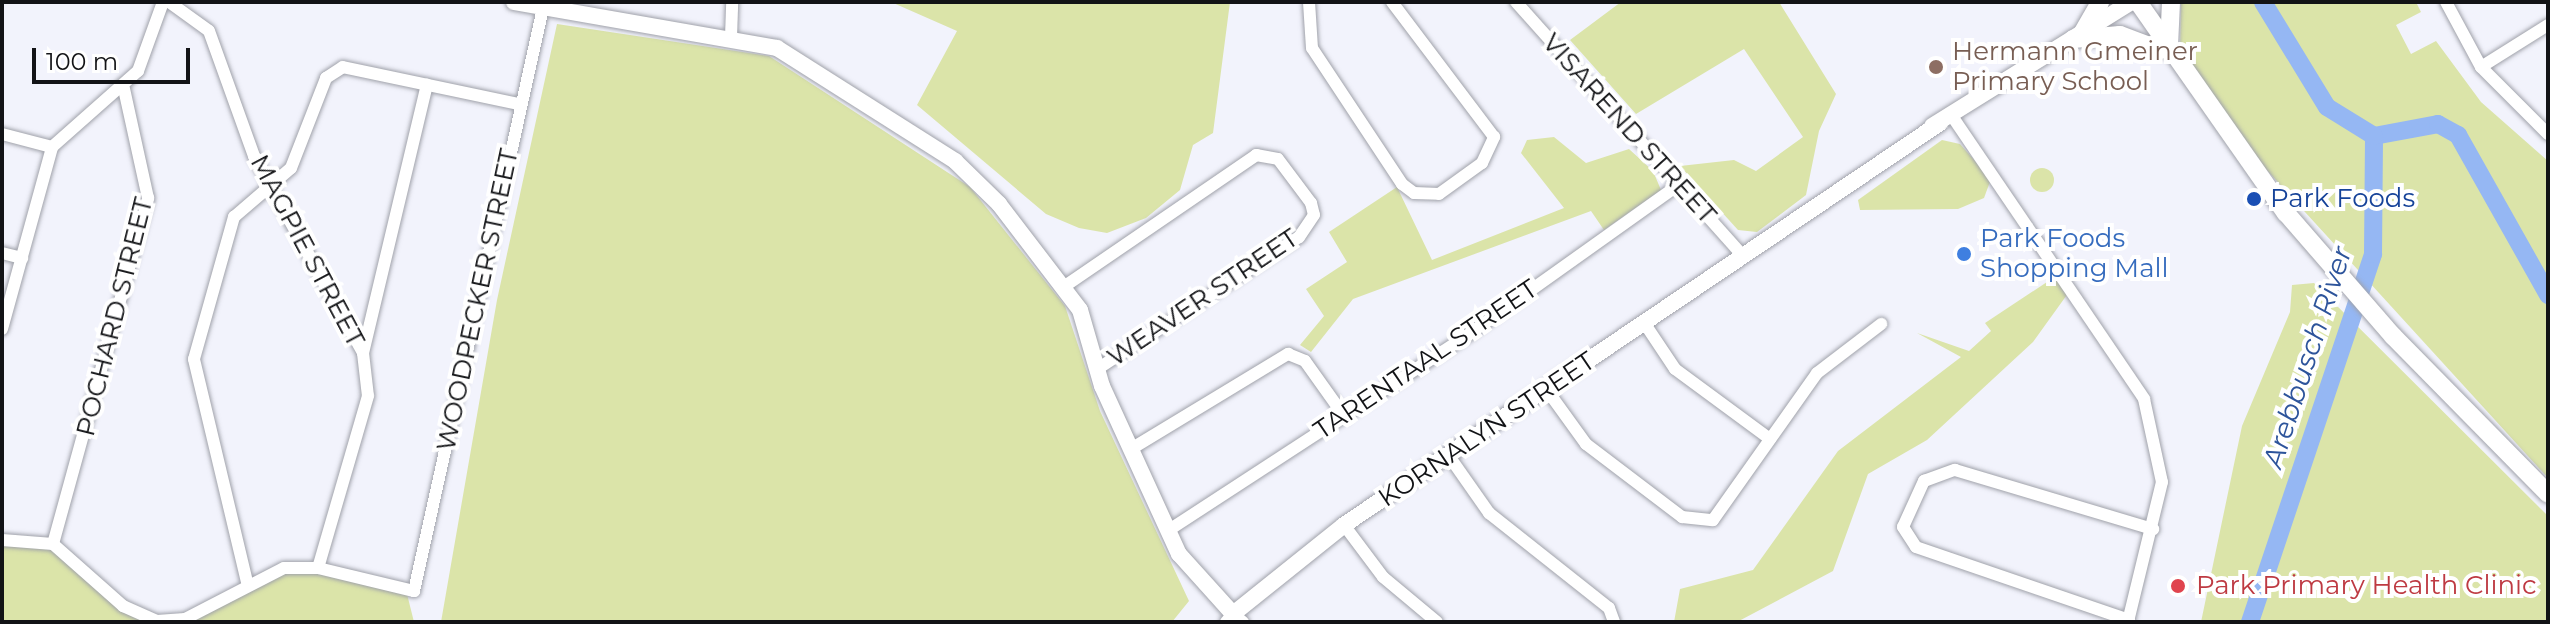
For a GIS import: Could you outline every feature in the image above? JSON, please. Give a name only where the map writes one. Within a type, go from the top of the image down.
[{"type":"main road","points":[[2078,36],[2100,2]]},
{"type":"main road","points":[[2131,2],[2356,295],[2548,494]]},
{"type":"main road","points":[[2164,48],[2171,2]]},
{"type":"main road","points":[[2078,36],[2120,35],[2164,48]]},
{"type":"street","points":[[2,329],[52,147],[124,89],[163,2]]},
{"type":"street","name":"MAGPIE STREET","points":[[169,2],[209,31],[269,184],[363,353],[368,396],[318,568]]},
{"type":"street","points":[[514,2],[731,37],[777,48],[830,77],[955,161],[1065,286],[1080,310],[1097,369],[1169,530],[1203,587],[1234,619]]},
{"type":"street","points":[[731,37],[732,2]]},
{"type":"street","points":[[1309,2],[1312,48],[1402,184],[1414,193],[1439,194],[1482,163],[1494,137],[1392,2]]},
{"type":"street","name":"VISAREND STREET","points":[[1516,2],[1680,184],[1749,251]]},
{"type":"street","name":"KORNALYN STREET","points":[[1234,619],[1344,525],[1946,120],[2131,2]]},
{"type":"street","points":[[2446,2],[2481,67],[2548,134]]},
{"type":"street","name":"WOODPECKER STREET","points":[[318,568],[414,591],[519,104],[543,8]]},
{"type":"street","points":[[2481,67],[2548,25]]},
{"type":"street","points":[[247,582],[194,359],[230,224],[269,184],[291,168],[334,70],[519,104]]},
{"type":"street","points":[[363,353],[427,85]]},
{"type":"street","name":"POCHARD STREET","points":[[53,544],[148,198],[124,89]]},
{"type":"street","points":[[1946,120],[2135,379],[2162,470],[2153,529],[2129,621],[1916,547],[1903,527],[1924,481],[1955,470],[2153,529]]},
{"type":"street","points":[[2,134],[52,147]]},
{"type":"street","name":"WEAVER STREET","points":[[1065,286],[1256,155],[1278,159],[1311,203],[1314,215],[1299,237],[1097,369]]},
{"type":"street","name":"TARENTAAL STREET","points":[[1169,530],[1345,417],[1680,184]]},
{"type":"street","points":[[2,253],[22,258]]},
{"type":"street","points":[[1645,324],[1675,369],[1770,439]]},
{"type":"street","points":[[1547,390],[1586,444],[1695,523],[1725,511],[1770,439],[1833,355],[1881,324]]},
{"type":"street","points":[[1131,449],[1288,354],[1305,361],[1345,417]]},
{"type":"street","points":[[1449,456],[1489,513],[1609,608],[1614,622]]},
{"type":"street","points":[[1344,525],[1383,577],[1437,622]]},
{"type":"street","points":[[2,540],[53,544],[123,606],[157,621],[185,619],[247,582],[284,568],[318,568]]},
{"type":"green space","points":[[891,2],[1230,2],[1213,133],[1193,145],[1180,190],[1146,218],[1107,233],[1079,228],[1046,214],[917,105],[957,31]]},
{"type":"green space","points":[[1621,2],[1779,2],[1836,94],[1819,131],[1806,195],[1757,232],[1738,230],[1680,166],[1734,160],[1756,171],[1803,137],[1744,49],[1636,114],[1570,40]]},
{"type":"green space","points":[[2181,2],[2416,2],[2421,12],[2396,25],[2411,54],[2436,41],[2481,102],[2548,161],[2548,478],[2242,143],[2180,52]]},
{"type":"green space","points":[[557,24],[769,56],[970,187],[1065,306],[1100,411],[1189,601],[1172,622],[441,622],[497,300]]},
{"type":"green space","points":[[1554,137],[1586,163],[1629,149],[1653,171],[1661,190],[1604,230],[1591,211],[1353,299],[1311,352],[1300,345],[1324,316],[1306,289],[1347,262],[1329,232],[1397,187],[1432,260],[1564,208],[1521,153],[1527,140]]},
{"type":"green space","points":[[1942,140],[1960,144],[1991,179],[1984,198],[1958,209],[1860,210],[1858,200]]},
{"type":"green space","points":[[2042,168],[2053,175],[2054,180],[2047,191],[2042,192],[2031,185],[2030,180],[2037,169]]},
{"type":"green space","points":[[2056,276],[2069,292],[2033,342],[1927,440],[1868,474],[1833,571],[1737,622],[1674,622],[1680,589],[1753,570],[1838,451],[1961,357],[1917,333],[1969,351],[1991,331],[1985,323]]},
{"type":"green space","points":[[2314,283],[2548,516],[2548,622],[2201,622],[2242,426],[2290,312],[2292,285]]},
{"type":"green space","points":[[2,540],[53,544],[123,606],[172,622],[2,622]]},
{"type":"green space","points":[[294,567],[407,594],[414,622],[172,622]]},
{"type":"waterway","name":"Arebbusch River","points":[[2250,622],[2373,254],[2374,136],[2327,107],[2263,2]]},
{"type":"waterway","points":[[2374,136],[2438,124],[2458,135],[2548,295]]},
{"type":"place","name":"Hermann Gmeiner Primary School","points":[[1936,67]]},
{"type":"place","name":"Park Foods","points":[[2254,199]]},
{"type":"place","name":"Park Foods Shopping Mall","points":[[1964,254]]},
{"type":"place","name":"Park Primary Health Clinic","points":[[2178,586]]}]
